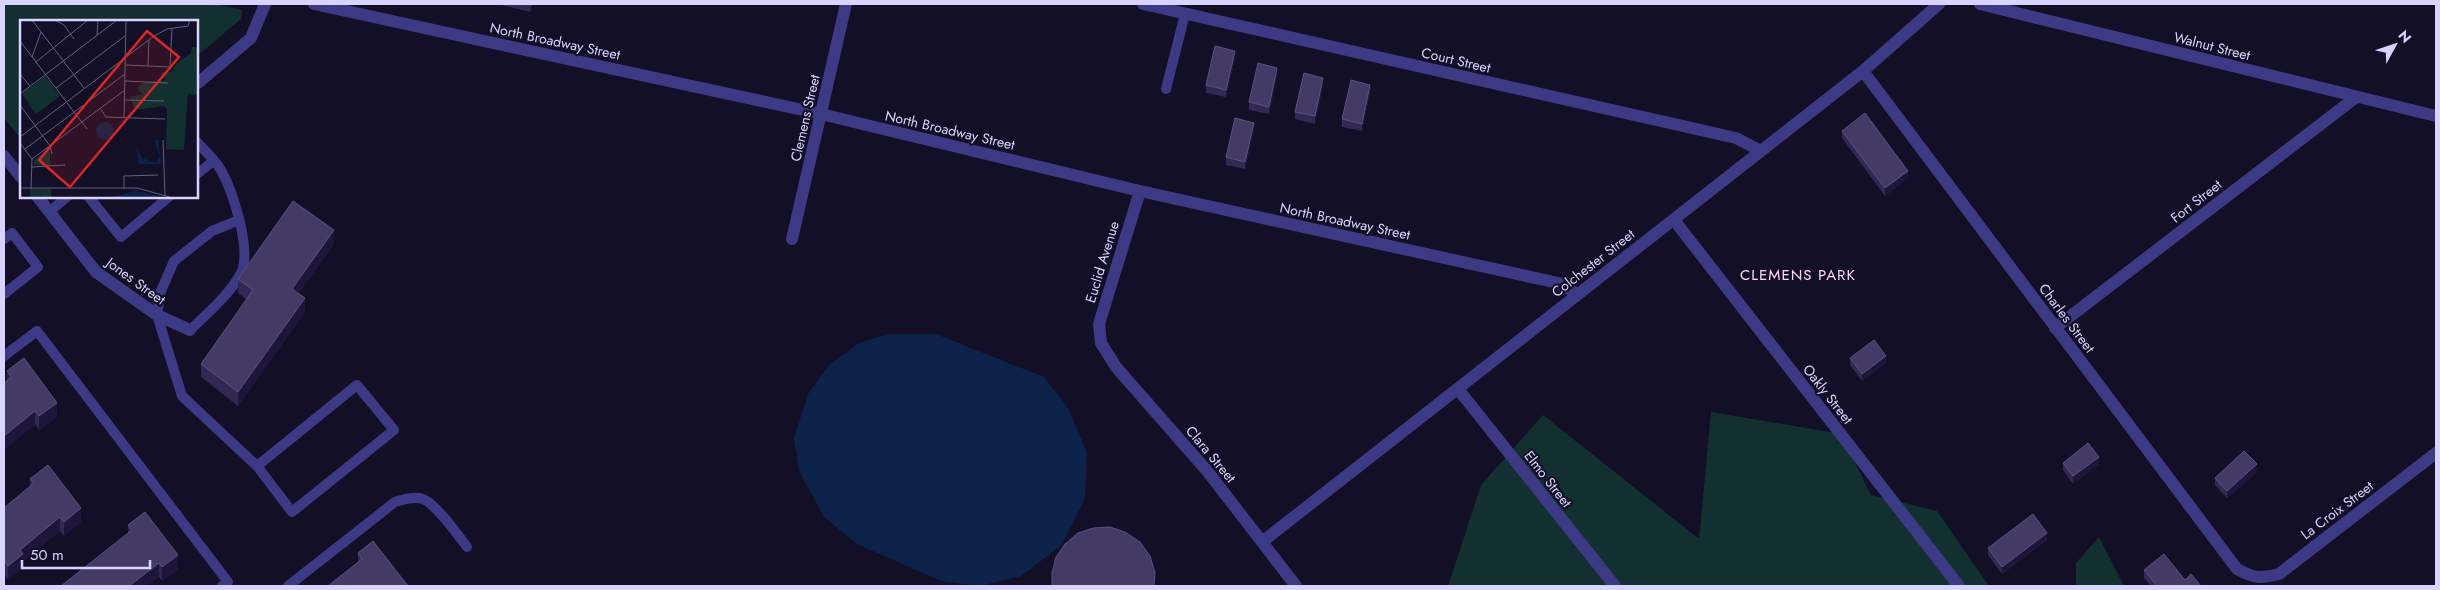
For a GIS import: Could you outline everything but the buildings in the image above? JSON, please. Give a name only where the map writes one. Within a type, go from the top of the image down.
[{"type":"street","points":[[198,83],[251,38],[265,4]]},
{"type":"street","name":"North Broadway Street","points":[[314,4],[821,114],[1140,191],[1558,283],[1577,294]]},
{"type":"street","name":"Clemens Street","points":[[792,238],[846,4]]},
{"type":"street","name":"Court Street","points":[[1143,4],[1736,138],[1761,151]]},
{"type":"street","name":"Colchester Street","points":[[1262,542],[1863,71],[1939,4]]},
{"type":"street","name":"Walnut Street","points":[[1980,4],[2355,98],[2436,116]]},
{"type":"street","name":"Charles Street","points":[[1863,71],[2228,560],[2236,569],[2252,577]]},
{"type":"street","name":"Fort Street","points":[[2056,328],[2355,98]]},
{"type":"street","points":[[4,156],[20,176]]},
{"type":"street","name":"Euclid Avenue","points":[[1101,343],[1098,324],[1140,191]]},
{"type":"street","name":"Jones Street","points":[[39,198],[96,272],[157,315],[190,330]]},
{"type":"street","name":"Oakly Street","points":[[1674,220],[1959,586]]},
{"type":"street","name":"Clara Street","points":[[1101,343],[1116,367],[1208,472],[1296,586]]},
{"type":"street","name":"Elmo Street","points":[[1458,389],[1615,586]]},
{"type":"street","name":"La Croix Street","points":[[2252,577],[2263,578],[2279,574],[2436,453]]},
{"type":"lane","points":[[1166,89],[1185,14]]},
{"type":"lane","points":[[190,330],[212,310],[241,273],[246,252],[239,220],[220,170],[198,142]]},
{"type":"lane","points":[[198,173],[213,161]]},
{"type":"lane","points":[[50,212],[66,198]]},
{"type":"lane","points":[[90,198],[121,237],[168,198]]},
{"type":"lane","points":[[239,220],[212,231],[174,262],[161,291],[157,315],[182,396],[257,466],[292,512],[394,430],[357,385],[257,466]]},
{"type":"lane","points":[[4,239],[12,233],[38,267],[4,294]]},
{"type":"lane","points":[[4,356],[37,331],[228,582],[222,586]]},
{"type":"lane","points":[[288,586],[395,502],[408,498],[423,499],[433,506],[467,547]]},
{"type":"green space","points":[[4,4],[216,4],[242,10],[241,19],[198,55],[198,20],[20,20],[20,138],[4,118]]},
{"type":"green space","points":[[1711,412],[1841,434],[1871,495],[1937,511],[1989,586],[1448,586],[1481,485],[1543,415],[1699,539]]},
{"type":"green space","points":[[2099,537],[2124,586],[2076,586],[2076,563]]},
{"type":"water","points":[[888,334],[936,334],[1044,377],[1068,408],[1087,452],[1085,498],[1062,545],[1021,576],[980,586],[941,581],[857,544],[824,517],[799,471],[794,438],[808,394],[829,365],[859,343]]},
{"type":"district","name":"CLEMENS PARK","points":[[1798,275]]}]
